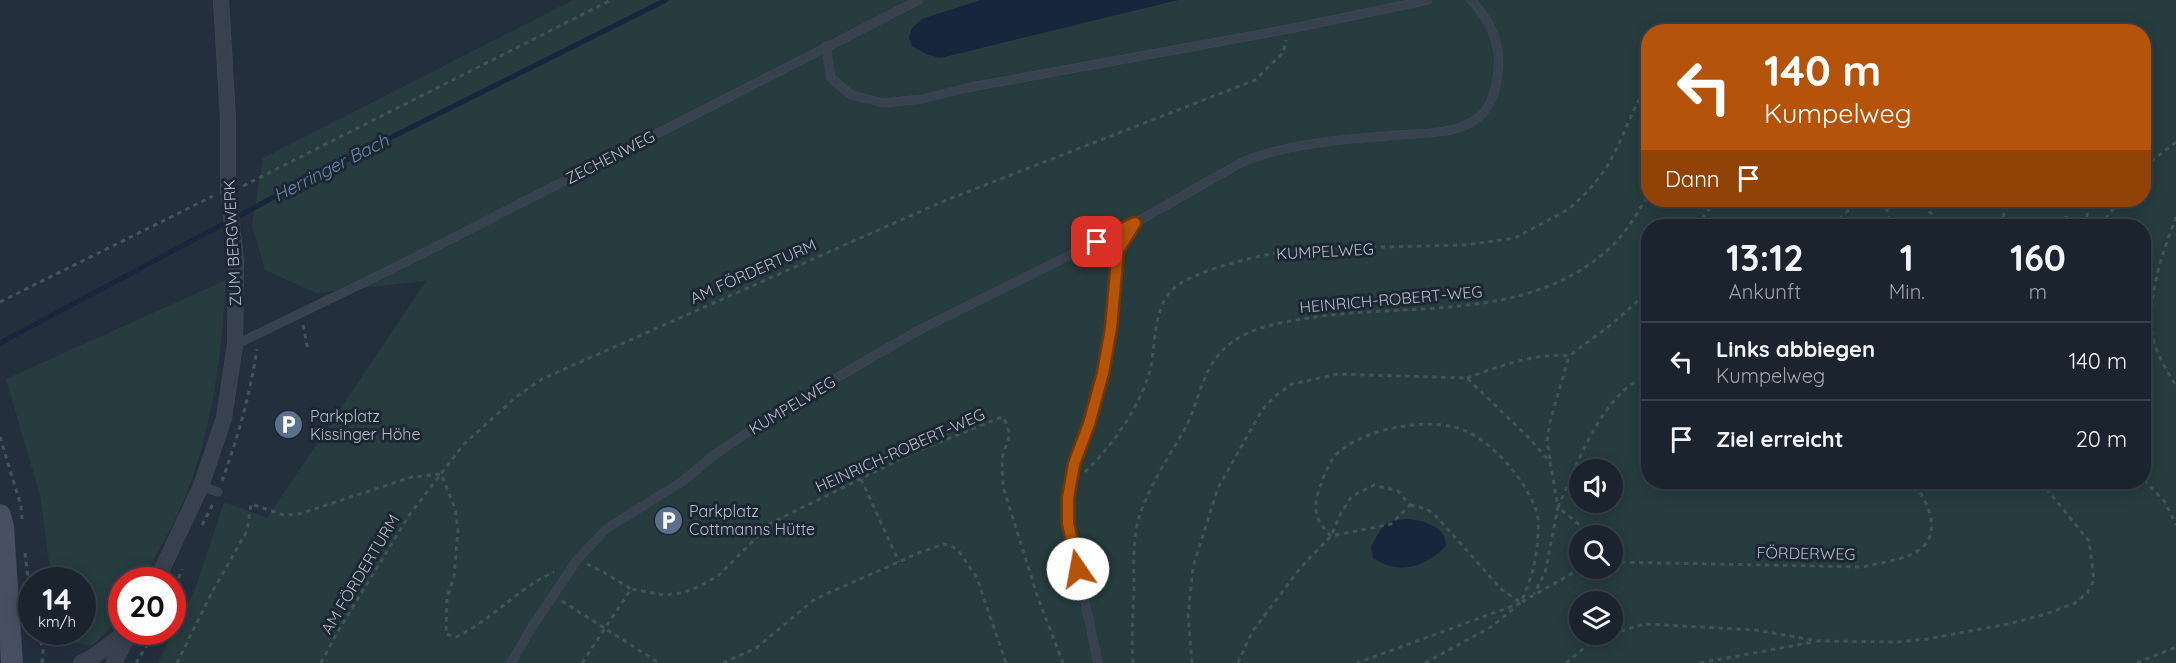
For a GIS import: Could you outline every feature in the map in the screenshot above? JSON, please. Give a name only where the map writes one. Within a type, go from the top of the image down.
[{"type":"main road","points":[[0,515],[3,527],[12,663]]},
{"type":"street","name":"ZUM BERGWERK","points":[[163,567],[201,486],[225,418],[235,345],[236,259],[228,191],[228,119],[221,0]]},
{"type":"street","points":[[81,663],[92,658],[108,644]]},
{"type":"street","points":[[114,663],[123,645]]},
{"type":"lane","name":"ZECHENWEG","points":[[235,345],[301,314],[919,0]]},
{"type":"lane","points":[[826,46],[831,78],[851,95],[884,103],[922,99],[1024,77],[1289,29],[1428,0]]},
{"type":"lane","name":"KUMPELWEG","points":[[511,663],[577,560],[606,529],[683,481],[714,455],[778,412],[917,331],[1135,223],[1248,159],[1293,147],[1338,140],[1466,126],[1491,104],[1499,61],[1498,45],[1492,30],[1471,0]]},
{"type":"lane","points":[[1098,663],[1068,523],[1068,498],[1074,464],[1089,424],[1103,373],[1111,328],[1118,250],[1135,223]]},
{"type":"lane","points":[[201,486],[218,492]]},
{"type":"path","points":[[0,302],[611,0]]},
{"type":"path","name":"AM FÖRDERTURM","points":[[321,663],[404,523],[464,444],[487,422],[542,379],[944,201],[1255,80],[1283,53],[1289,29]]},
{"type":"path","name":"KUMPELWEG","points":[[1068,498],[1083,474],[1102,456],[1137,402],[1148,376],[1164,300],[1174,288],[1218,267],[1277,252],[1302,249],[1466,245],[1515,238],[1569,209],[1588,191],[1605,170],[1641,98]]},
{"type":"path","points":[[2151,162],[2176,142]]},
{"type":"path","name":"HEINRICH-ROBERT-WEG","points":[[1133,663],[1134,534],[1140,512],[1167,458],[1184,431],[1213,361],[1225,347],[1245,334],[1276,323],[1333,314],[1503,301],[1533,293],[1576,272],[1611,246],[1641,207]]},
{"type":"path","points":[[1702,219],[1711,207]]},
{"type":"path","points":[[1840,219],[1851,207]]},
{"type":"path","points":[[1924,207],[1937,219]]},
{"type":"path","points":[[2105,219],[2115,207]]},
{"type":"path","points":[[2176,217],[2157,278],[2152,308],[2152,332],[2161,362],[2176,387]]},
{"type":"path","points":[[1580,525],[1558,507],[1547,441],[1569,356],[1612,324],[1641,298]]},
{"type":"path","points":[[301,314],[308,350]]},
{"type":"path","points":[[1192,663],[1188,616],[1193,567],[1206,525],[1218,488],[1262,410],[1275,396],[1292,384],[1338,374],[1467,378],[1539,357],[1569,356]]},
{"type":"path","points":[[1467,378],[1530,438],[1551,462]]},
{"type":"path","points":[[1534,594],[1545,573],[1558,507],[1582,453],[1606,411],[1641,379]]},
{"type":"path","name":"HEINRICH-ROBERT-WEG","points":[[631,589],[664,595],[682,593],[700,586],[719,574],[771,523],[913,453],[1004,418],[1010,434],[1002,458],[1003,487],[1038,598],[1063,663]]},
{"type":"path","points":[[1331,536],[1318,524],[1316,499],[1327,467],[1340,451],[1372,434],[1394,426],[1455,427],[1482,441],[1508,464],[1527,493],[1538,519],[1535,568],[1521,603],[1357,663]]},
{"type":"path","points":[[177,663],[211,594],[247,531],[251,504],[284,515],[299,514],[412,477],[441,474],[455,508],[458,530],[454,577],[447,597],[446,634],[456,637],[472,629],[536,580],[558,570],[568,575]]},
{"type":"path","points":[[861,479],[899,562]]},
{"type":"path","points":[[1238,663],[1252,632],[1301,567],[1331,536],[1341,513],[1352,496],[1374,485],[1398,491],[1410,505],[1427,509],[1437,516],[1501,589],[1521,603]]},
{"type":"path","points":[[2151,487],[2165,502],[2176,525]]},
{"type":"path","name":"FÖRDERWEG","points":[[1623,562],[1863,567],[1901,558],[1924,547],[1930,537],[1932,526],[1929,509],[1918,489]]},
{"type":"path","points":[[1700,663],[1818,641],[1898,642],[1927,639],[2008,624],[2075,603],[2087,593],[2094,580],[2089,541],[2047,489]]},
{"type":"path","points":[[1331,536],[1391,524],[1410,505]]},
{"type":"path","points":[[199,532],[203,523]]},
{"type":"path","points":[[723,663],[756,648],[814,599],[944,544],[960,553],[977,578],[1006,663]]},
{"type":"path","points":[[577,560],[606,573],[631,589],[582,663]]},
{"type":"path","points":[[182,567],[184,561]]},
{"type":"path","points":[[1425,663],[1491,627],[1534,594],[1569,576]]},
{"type":"path","points":[[553,595],[659,663]]},
{"type":"path","points":[[1623,631],[1644,624],[1756,630],[1818,641]]},
{"type":"path","points":[[42,645],[42,663]]},
{"type":"path","points":[[136,663],[147,645]]},
{"type":"path","points":[[1566,663],[1587,645]]},
{"type":"path","points":[[2137,663],[2176,647]]},
{"type":"green space","points":[[573,0],[981,0],[922,19],[963,53],[1007,40],[1178,0],[2176,0],[2176,663],[158,663],[167,645],[186,645],[186,607],[196,587],[224,502],[267,518],[426,281],[316,293],[265,270],[252,225],[263,158]],"holes":[[[1408,519],[1427,522],[1371,547],[1378,534],[1388,523]]]},
{"type":"green space","points":[[226,280],[215,389],[203,443],[182,506],[150,567],[108,567],[108,630],[96,642],[96,567],[49,567],[41,499],[6,379]]},
{"type":"water","points":[[981,0],[1178,0],[940,58],[926,54],[912,46],[909,37],[912,28],[922,19]]},
{"type":"water","points":[[1408,519],[1427,523],[1438,529],[1445,539],[1446,546],[1421,564],[1411,567],[1392,567],[1373,558],[1371,547],[1384,526],[1393,521]]},
{"type":"waterway","name":"Herringer Bach","points":[[0,343],[306,180],[666,0]]},
{"type":"place","name":"Parkplatz Kissinger Höhe","points":[[289,425]]},
{"type":"place","name":"Parkplatz Cottmanns Hütte","points":[[668,520]]},
{"type":"route","points":[[1078,569],[1068,523],[1068,498],[1074,464],[1098,396],[1103,373],[1111,328],[1118,250],[1124,237],[1135,223],[1097,242]]}]
